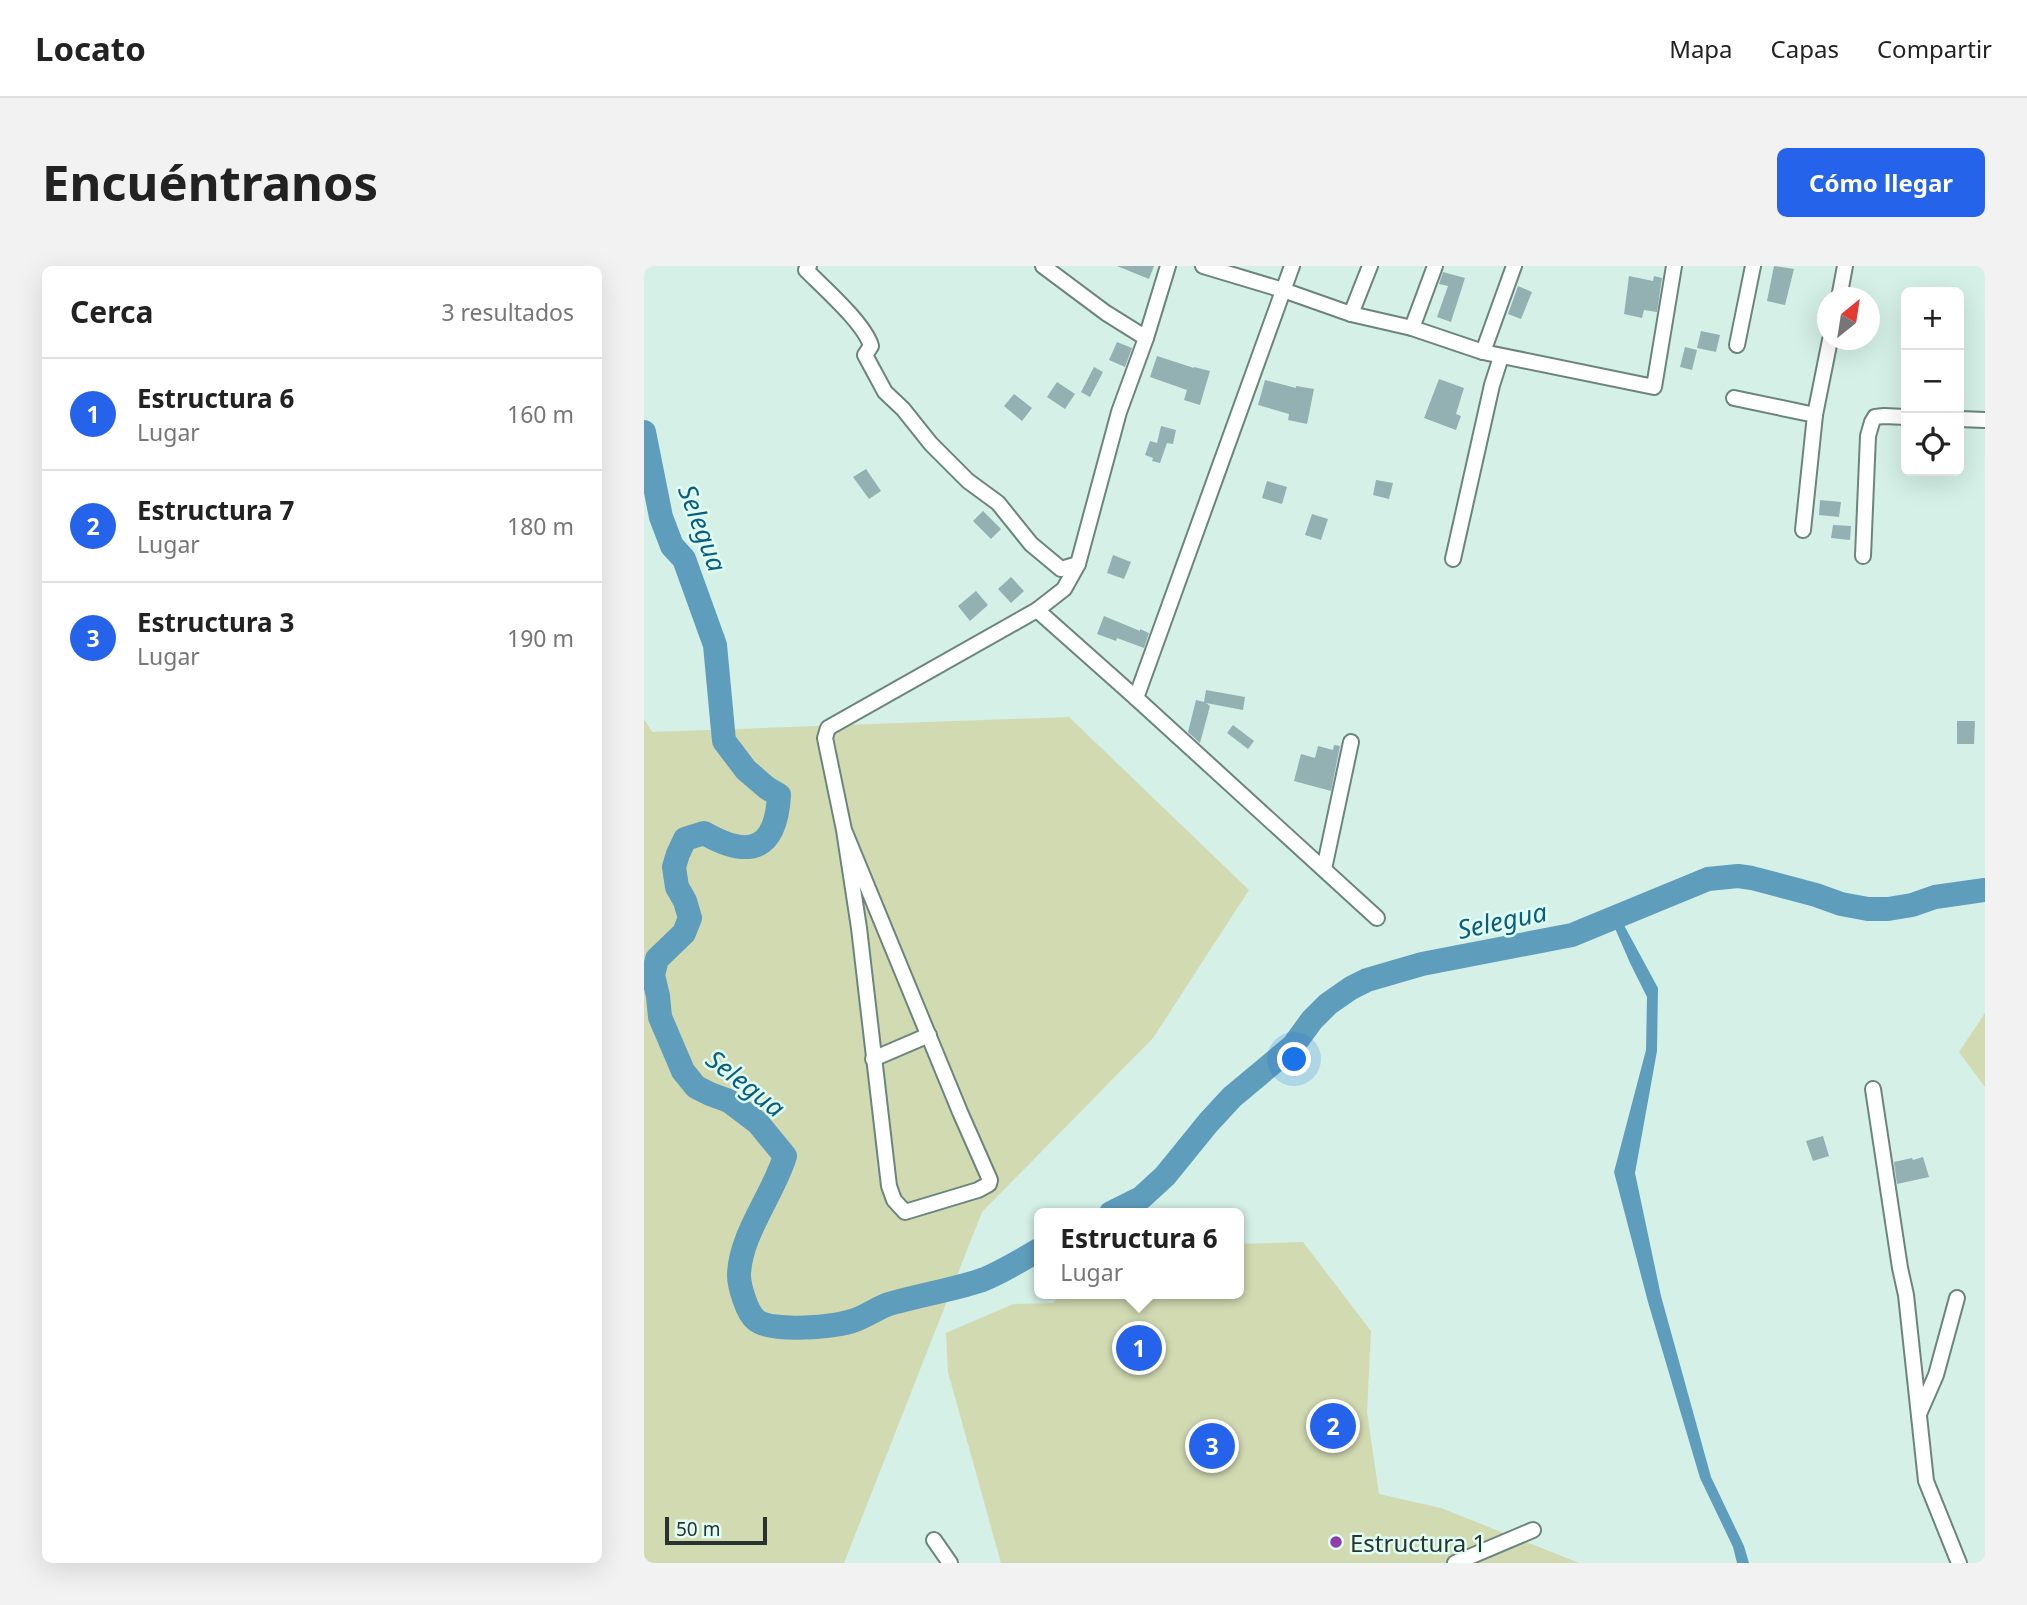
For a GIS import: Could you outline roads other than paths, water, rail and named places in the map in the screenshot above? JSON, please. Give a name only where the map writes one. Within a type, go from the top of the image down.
[{"type":"street","points":[[808,266],[806,271],[869,337],[871,346],[865,355],[885,392],[931,443],[968,481],[998,503],[1031,544],[1048,559],[1061,569],[1077,564]]},
{"type":"street","points":[[844,830],[990,1181],[978,1190],[905,1212],[898,1207],[889,1186],[859,928],[844,830],[825,738],[828,728],[1037,610],[1064,589],[1077,564],[1119,412],[1168,266]]},
{"type":"street","points":[[1203,266],[1351,314],[1412,328],[1483,352],[1654,387],[1674,266]]},
{"type":"street","points":[[1136,698],[1292,266]]},
{"type":"street","points":[[1351,314],[1370,266]]},
{"type":"street","points":[[1412,328],[1435,266]]},
{"type":"street","points":[[1483,352],[1514,266]]},
{"type":"street","points":[[1737,345],[1753,266]]},
{"type":"street","points":[[1841,287],[1845,266]]},
{"type":"street","points":[[1045,267],[1106,313],[1146,338]]},
{"type":"street","points":[[1803,530],[1815,415],[1828,350]]},
{"type":"street","points":[[1453,559],[1501,356]]},
{"type":"street","points":[[1734,398],[1815,415]]},
{"type":"street","points":[[1863,556],[1868,436],[1875,417],[1901,416]]},
{"type":"street","points":[[1964,419],[1985,420]]},
{"type":"street","points":[[1037,610],[1377,918]]},
{"type":"street","points":[[1324,869],[1351,742]]},
{"type":"street","points":[[873,1059],[929,1035]]},
{"type":"street","points":[[1873,1089],[1906,1295],[1926,1481],[1959,1563]]},
{"type":"street","points":[[1919,1414],[1936,1375],[1957,1297]]},
{"type":"street","points":[[1455,1563],[1533,1530]]},
{"type":"street","points":[[934,1540],[950,1563]]},
{"type":"water","points":[[1619,916],[1658,988],[1657,1051],[1635,1173],[1661,1296],[1711,1477],[1744,1546],[1749,1563],[1737,1563],[1733,1547],[1700,1478],[1648,1302],[1614,1172],[1646,1050],[1647,997],[1611,919]]},
{"type":"waterway","name":"Selegua","points":[[644,432],[661,517],[672,546],[684,559],[715,645],[724,741],[746,770],[779,795],[773,828],[758,844],[748,847],[735,846],[704,833],[685,839],[674,867],[677,887],[690,918],[684,933],[657,959],[653,975],[660,1017],[683,1071],[696,1087],[729,1101],[758,1123],[785,1156],[751,1230],[741,1260],[739,1280],[750,1312],[756,1320],[764,1324],[789,1328],[846,1323],[889,1304],[982,1280],[1034,1253]]},
{"type":"waterway","name":"Selegua","points":[[1121,1208],[1141,1198],[1165,1176],[1232,1097],[1293,1046],[1328,1004],[1367,980],[1422,964],[1572,935],[1708,879],[1738,876],[1752,878],[1841,904],[1868,909],[1888,909],[1935,897],[1985,890]]},
{"type":"place","name":"Estructura 6","points":[[1139,1348]]},
{"type":"place","name":"Estructura 7","points":[[1333,1426]]},
{"type":"place","name":"Estructura 3","points":[[1212,1446]]},
{"type":"place","name":"Estructura 1","points":[[1336,1542]]}]
